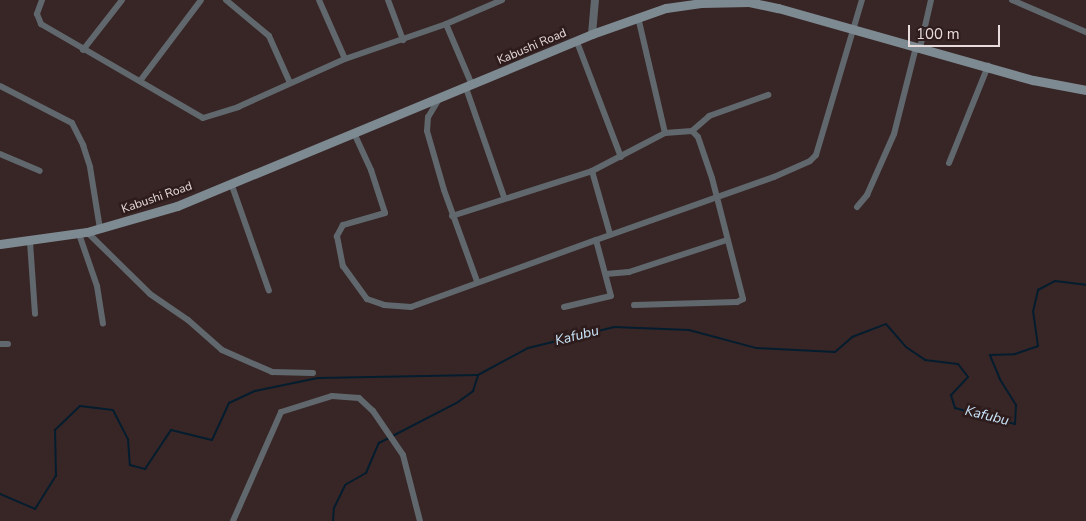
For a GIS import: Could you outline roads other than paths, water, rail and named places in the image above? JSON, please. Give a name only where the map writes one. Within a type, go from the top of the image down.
[{"type":"main road","name":"Kabushi Road","points":[[0,244],[30,242],[83,233],[177,206],[469,87],[592,34],[666,8],[700,1],[749,2],[988,66],[1033,80],[1086,90]]},
{"type":"street","points":[[42,0],[37,14],[42,24],[83,50],[202,118],[238,107],[345,59],[446,24],[499,1]]},
{"type":"street","points":[[83,50],[122,0]]},
{"type":"street","points":[[140,81],[201,0]]},
{"type":"street","points":[[226,0],[269,36],[290,83]]},
{"type":"street","points":[[320,0],[345,59]]},
{"type":"street","points":[[388,0],[403,40]]},
{"type":"street","points":[[592,34],[595,0]]},
{"type":"street","points":[[354,133],[371,170],[385,213],[343,225],[339,230],[339,254],[360,293],[384,305],[410,307],[477,281],[774,177],[810,161],[816,155],[862,0]]},
{"type":"street","points":[[856,207],[867,195],[894,134],[931,0]]},
{"type":"street","points":[[1012,0],[1086,32]]},
{"type":"street","points":[[638,17],[665,133]]},
{"type":"street","points":[[446,24],[469,87],[504,197]]},
{"type":"street","points":[[576,42],[621,157]]},
{"type":"street","points":[[949,163],[988,66]]},
{"type":"street","points":[[0,86],[72,124],[90,167],[100,229]]},
{"type":"street","points":[[452,216],[504,197],[592,171],[665,133],[692,131],[709,116],[768,95]]},
{"type":"street","points":[[439,99],[426,125],[452,216],[477,281]]},
{"type":"street","points":[[634,305],[742,301],[743,294],[716,196],[698,137],[692,131]]},
{"type":"street","points":[[0,154],[40,171]]},
{"type":"street","points":[[592,171],[610,234]]},
{"type":"street","points":[[231,183],[268,291]]},
{"type":"street","points":[[83,233],[97,286],[103,324]]},
{"type":"street","points":[[83,233],[150,294],[188,320],[222,350],[253,367],[272,372],[313,373]]},
{"type":"street","points":[[564,307],[611,296],[596,240]]},
{"type":"street","points":[[606,274],[629,272],[727,240]]},
{"type":"street","points":[[30,242],[35,314]]},
{"type":"street","points":[[0,344],[8,344]]},
{"type":"street","points":[[233,521],[284,409],[332,396],[359,398],[366,402],[388,437],[403,455],[420,521]]},
{"type":"waterway","name":"Kafubu","points":[[0,494],[35,509],[56,476],[55,430],[80,406],[113,410],[128,439],[130,465],[145,469],[171,430],[212,440],[229,403],[255,391],[318,378],[478,375],[528,348],[614,327],[689,330],[756,348],[835,352],[852,337],[886,324],[906,347],[925,360],[958,364],[968,377],[951,395],[955,408],[1015,424],[1016,405],[1000,379],[990,355],[1015,354],[1038,346],[1033,312],[1038,290],[1055,281],[1086,285]]},
{"type":"waterway","points":[[333,521],[334,508],[345,485],[366,473],[379,443],[458,402],[473,391],[478,376]]}]
